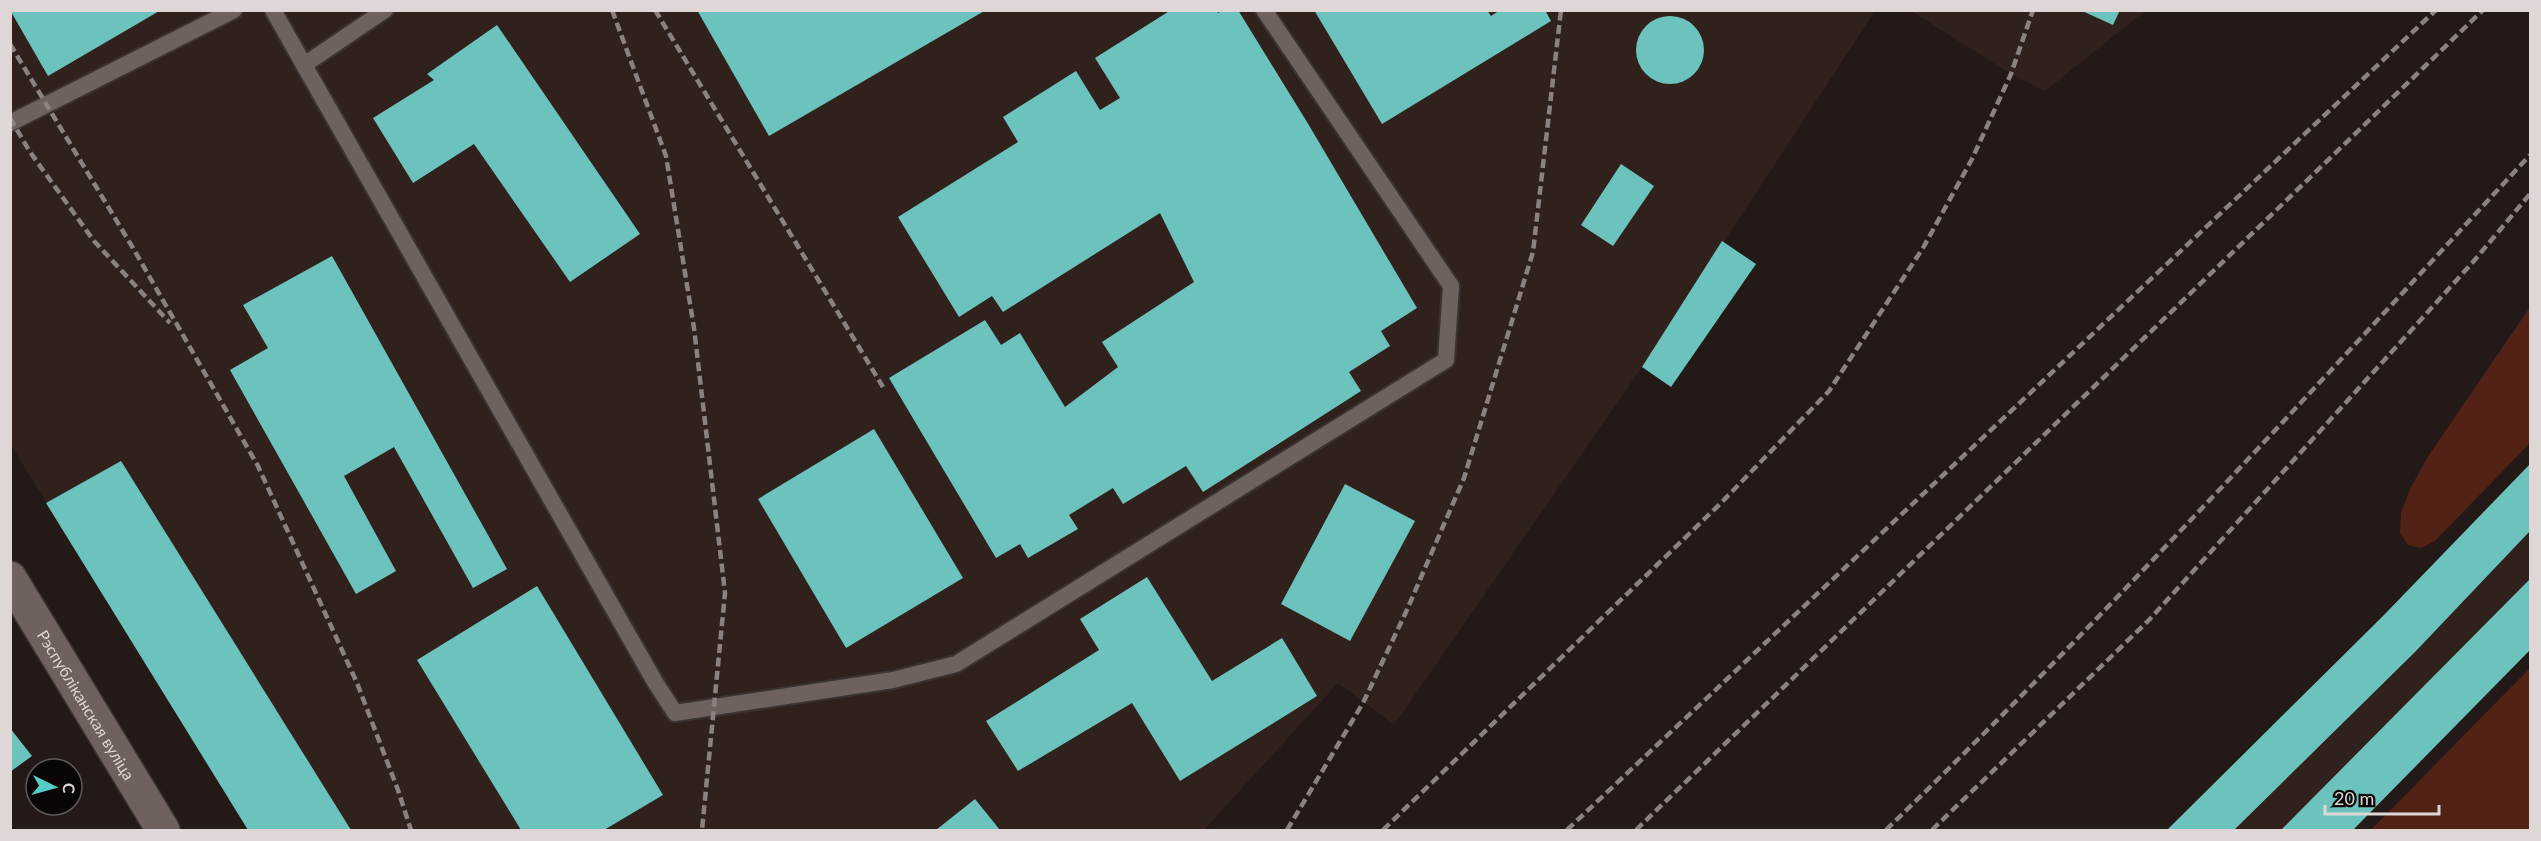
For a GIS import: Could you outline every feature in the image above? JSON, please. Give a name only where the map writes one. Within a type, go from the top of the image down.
[{"type":"street","name":"Рэспубліканская вуліца","points":[[10,578],[20,614],[163,831]]},
{"type":"lane","points":[[10,123],[234,10]]},
{"type":"lane","points":[[273,10],[655,682],[675,713],[893,680],[956,664],[1446,360],[1451,286],[1264,10]]},
{"type":"lane","points":[[303,65],[385,10]]},
{"type":"shaded area","points":[[11,11],[1875,11],[1642,367],[1394,725],[1338,683],[1204,830],[248,830],[11,445]]},
{"type":"shaded area","points":[[1911,11],[2145,11],[2045,91],[2011,74]]},
{"type":"shaded area","points":[[2530,307],[2530,443],[2435,541],[2421,548],[2408,545],[2400,533],[2401,513],[2410,489],[2427,458]]},
{"type":"shaded area","points":[[2530,464],[2530,650],[2353,830],[2167,830],[2383,616]]},
{"type":"shaded area","points":[[2530,668],[2530,830],[2371,830]]},
{"type":"building","points":[[10,10],[161,10],[48,76]]},
{"type":"building","points":[[697,10],[986,10],[769,136]]},
{"type":"building","points":[[1171,10],[1217,10],[1218,13],[1223,10],[1238,10],[1417,308],[1381,331],[1390,346],[1349,372],[1361,391],[1203,492],[1186,466],[1123,504],[1113,488],[1069,515],[1078,529],[1028,558],[1020,544],[996,558],[889,378],[985,320],[1001,345],[1020,333],[1065,407],[1118,367],[1102,342],[1194,282],[1160,213],[1003,312],[992,296],[959,317],[898,217],[1018,142],[1003,117],[1076,71],[1100,110],[1120,98],[1095,58]]},
{"type":"building","points":[[1314,10],[1487,10],[1491,16],[1500,10],[1545,10],[1551,21],[1382,124]]},
{"type":"building","points":[[2080,10],[2120,10],[2113,25]]},
{"type":"building","points":[[1670,16],[1683,19],[1694,26],[1701,37],[1704,50],[1701,63],[1694,74],[1683,81],[1670,84],[1657,81],[1646,74],[1639,63],[1636,50],[1639,37],[1646,26],[1657,19]]},
{"type":"building","points":[[497,25],[640,234],[570,282],[474,144],[413,183],[373,118],[434,80],[427,74]]},
{"type":"building","points":[[1621,164],[1654,186],[1613,246],[1581,225]]},
{"type":"building","points":[[1722,241],[1756,264],[1671,387],[1642,367]]},
{"type":"building","points":[[332,256],[507,569],[473,588],[394,447],[344,476],[396,571],[356,594],[230,370],[268,348],[243,305]]},
{"type":"building","points":[[874,429],[963,578],[846,648],[758,499]]},
{"type":"building","points":[[121,461],[351,830],[248,830],[46,503]]},
{"type":"building","points":[[2530,464],[2530,531],[2415,652],[2234,830],[2167,830],[2383,616]]},
{"type":"building","points":[[1345,484],[1415,521],[1350,641],[1281,604]]},
{"type":"building","points":[[1147,577],[1212,681],[1282,638],[1317,696],[1180,781],[1132,703],[1018,771],[986,721],[1099,650],[1080,619]]},
{"type":"building","points":[[2530,579],[2530,650],[2353,830],[2281,830]]},
{"type":"building","points":[[537,586],[663,795],[604,830],[521,830],[417,660]]},
{"type":"building","points":[[10,728],[32,756],[24,757],[24,762],[10,772]]},
{"type":"building","points":[[975,799],[1000,830],[936,830]]},
{"type":"railway","points":[[612,10],[666,156],[694,328],[725,593],[702,830]]},
{"type":"railway","points":[[655,10],[883,387]]},
{"type":"railway","points":[[1287,830],[1363,703],[1406,612],[1464,478],[1533,252],[1561,10]]},
{"type":"railway","points":[[1383,830],[1721,503],[1829,391],[1923,248],[1972,159],[2011,74],[2033,10]]},
{"type":"railway","points":[[1567,830],[2436,10]]},
{"type":"railway","points":[[1636,830],[2483,10]]},
{"type":"railway","points":[[10,44],[133,248],[258,466],[357,683],[411,830]]},
{"type":"railway","points":[[10,118],[30,152],[94,241],[170,323]]},
{"type":"railway","points":[[1886,830],[2132,582],[2530,155]]},
{"type":"railway","points":[[1932,830],[2149,620],[2473,262],[2530,194]]}]
